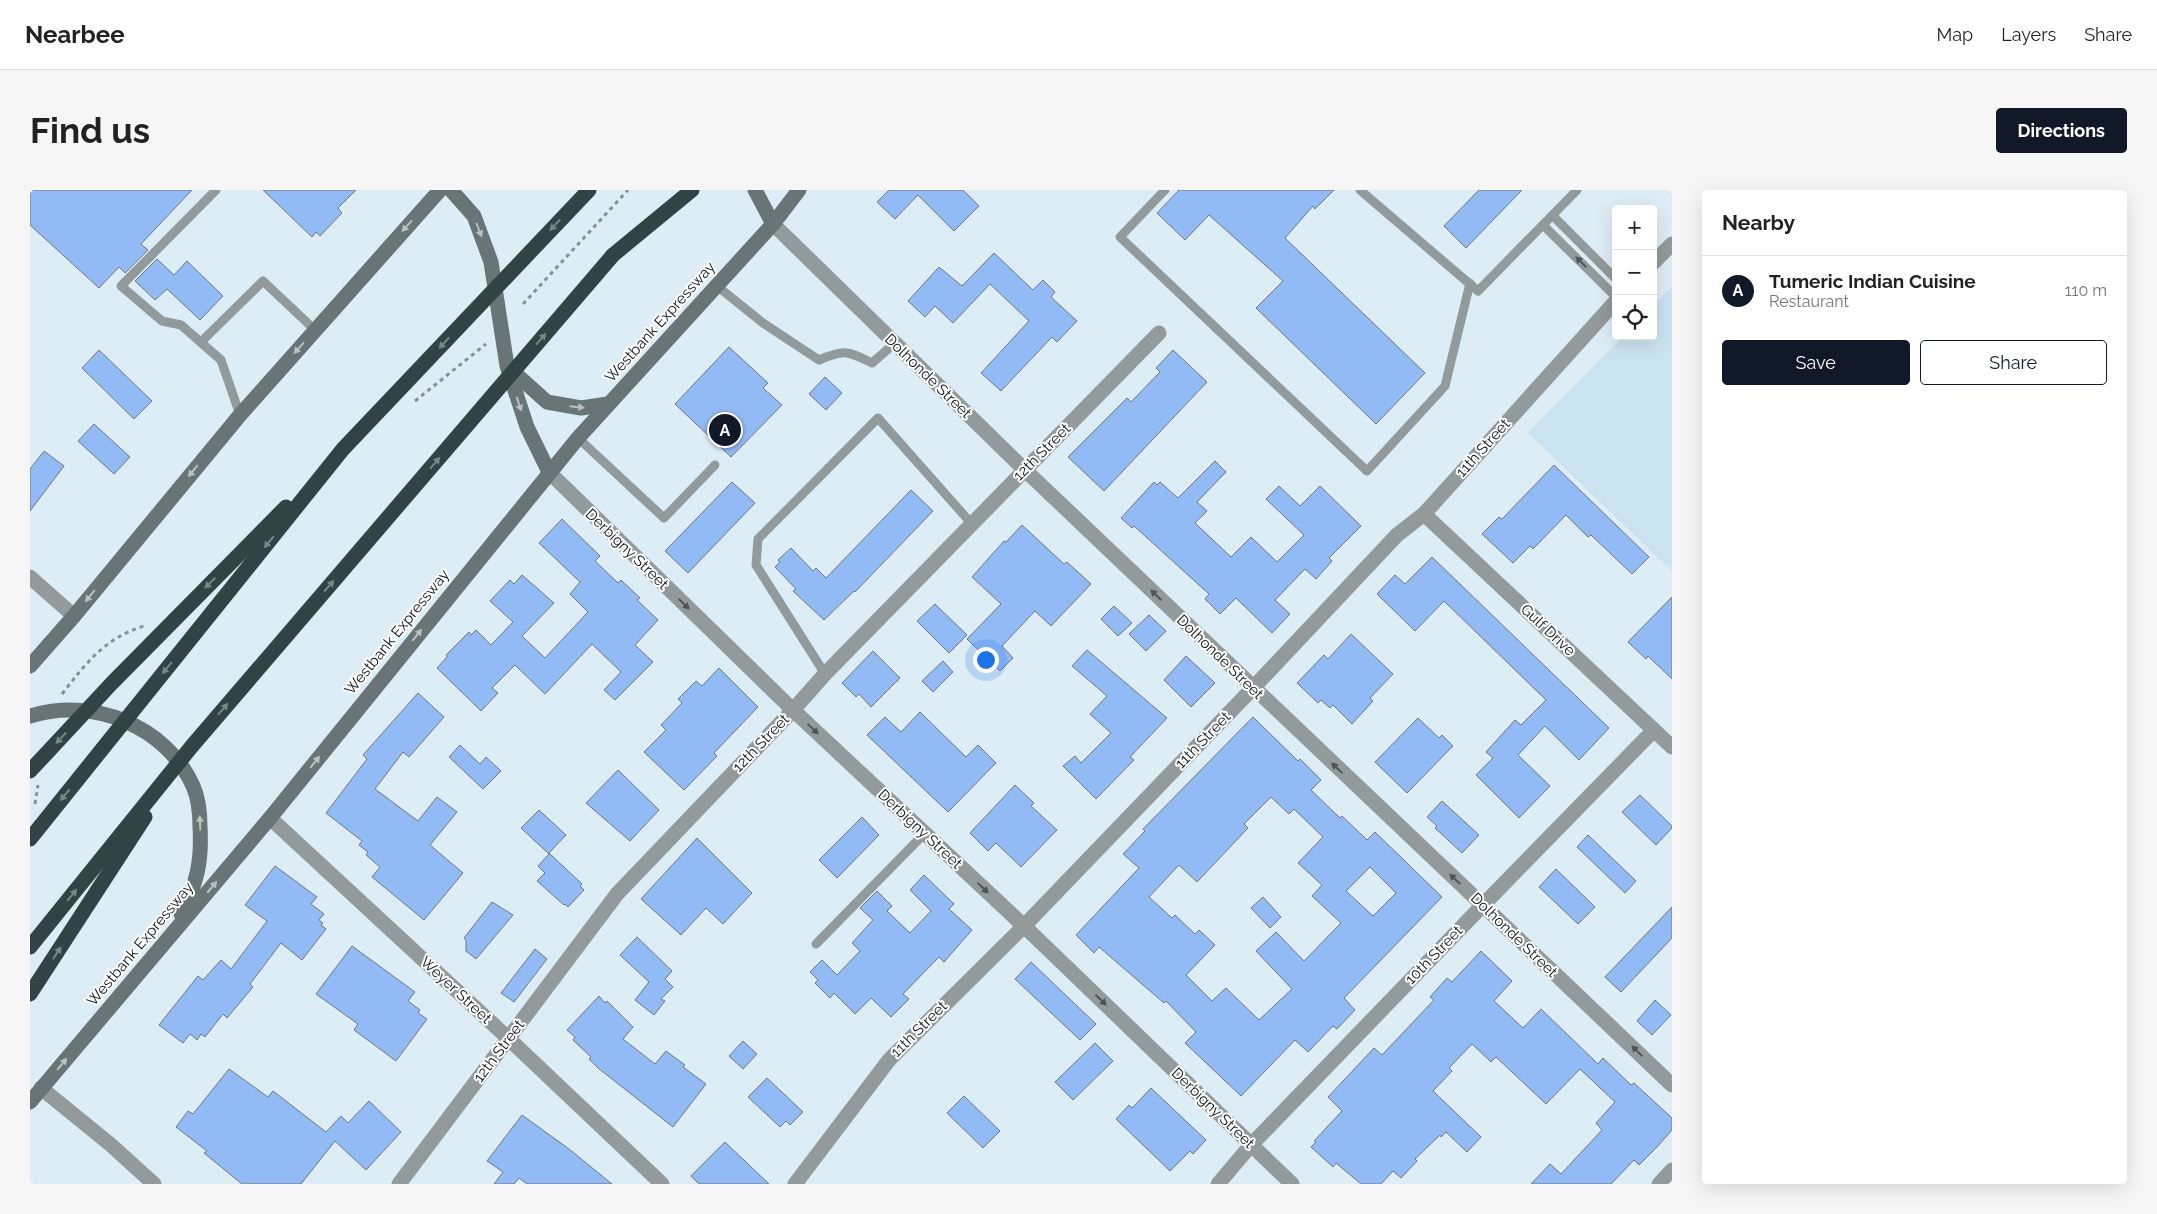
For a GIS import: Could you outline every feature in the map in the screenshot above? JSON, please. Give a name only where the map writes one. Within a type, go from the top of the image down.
[{"type":"highway","points":[[34,774],[112,683],[343,449],[589,190]]},
{"type":"highway","points":[[30,947],[192,746],[613,255],[676,190]]},
{"type":"highway","points":[[613,255],[692,190]]},
{"type":"highway","points":[[30,839],[343,449]]},
{"type":"highway","points":[[30,994],[192,746]]},
{"type":"main road","points":[[30,666],[74,616],[240,415],[440,190]]},
{"type":"main road","points":[[451,190],[474,216],[491,262],[507,366],[527,427],[549,472]]},
{"type":"main road","points":[[756,190],[773,224]]},
{"type":"main road","name":"Westbank Expressway","points":[[30,1102],[270,818],[549,472],[608,404],[773,224],[799,190]]},
{"type":"main road","points":[[507,366],[547,402],[581,408],[608,404]]},
{"type":"main road","points":[[30,716],[58,710],[97,712],[115,716],[156,740],[174,756],[186,772],[194,787],[199,804],[200,862],[195,883],[170,936]]},
{"type":"street","name":"Dolhonde Street","points":[[773,224],[1025,470],[1672,1085]]},
{"type":"street","points":[[1657,259],[1672,244]]},
{"type":"street","name":"11th Street","points":[[795,1184],[888,1060],[1024,926],[1397,535],[1424,514],[1612,305]]},
{"type":"street","name":"12th Street","points":[[399,1184],[617,894],[825,674],[1159,333]]},
{"type":"street","name":"Derbigny Street","points":[[549,472],[793,710],[1024,926],[1292,1184]]},
{"type":"street","name":"Gulf Drive","points":[[1424,514],[1672,747]]},
{"type":"street","points":[[30,577],[74,616]]},
{"type":"street","name":"10th Street","points":[[1218,1184],[1251,1145],[1654,730]]},
{"type":"street","name":"Weyer Street","points":[[270,818],[509,1039],[662,1184]]},
{"type":"street","points":[[41,1088],[111,1145],[154,1184]]},
{"type":"street","points":[[1659,1184],[1672,1170]]},
{"type":"lane","points":[[216,190],[121,286],[162,321],[181,325],[221,360],[240,415]]},
{"type":"lane","points":[[1165,190],[1120,237],[1367,471],[1445,386],[1470,283]]},
{"type":"lane","points":[[1360,190],[1478,291],[1577,190]]},
{"type":"lane","points":[[1553,216],[1612,275]]},
{"type":"lane","points":[[1544,225],[1614,295]]},
{"type":"lane","points":[[201,342],[263,281],[315,330]]},
{"type":"lane","points":[[717,286],[763,323],[819,360],[836,353],[849,352],[872,363],[895,343]]},
{"type":"lane","points":[[825,674],[756,565],[758,539],[878,418],[971,523]]},
{"type":"lane","points":[[578,438],[664,518],[715,465]]},
{"type":"lane","points":[[816,944],[925,833]]},
{"type":"path","points":[[523,304],[628,190]]},
{"type":"path","points":[[34,774],[34,811]]},
{"type":"shaded area","points":[[1672,286],[1672,571],[1528,433],[1619,340],[1657,340],[1657,301]]},
{"type":"building","points":[[30,190],[192,190],[141,244],[148,250],[125,273],[119,267],[99,288],[30,225]]},
{"type":"building","points":[[263,190],[356,190],[338,208],[342,213],[320,236],[316,232],[312,237]]},
{"type":"building","points":[[889,190],[963,190],[979,206],[954,231],[918,195],[895,219],[877,202]]},
{"type":"building","points":[[1179,190],[1334,190],[1315,209],[1313,206],[1285,238],[1425,373],[1376,424],[1256,308],[1283,281],[1209,215],[1185,240],[1157,213]]},
{"type":"building","points":[[1479,190],[1522,190],[1466,248],[1444,226]]},
{"type":"building","points":[[994,253],[1033,290],[1043,280],[1055,292],[1051,297],[1077,321],[1057,342],[1052,337],[1001,391],[981,373],[1029,321],[990,284],[953,323],[935,306],[925,317],[908,301],[939,267],[962,286]]},
{"type":"building","points":[[157,259],[174,275],[187,261],[223,296],[200,320],[167,289],[155,300],[135,281]]},
{"type":"building","points":[[729,347],[768,383],[763,388],[782,405],[731,457],[675,404]]},
{"type":"building","points":[[99,350],[152,401],[134,419],[82,368]]},
{"type":"building","points":[[1173,350],[1207,382],[1104,491],[1068,457],[1127,398],[1131,402],[1160,372],[1156,368]]},
{"type":"building","points":[[825,377],[842,393],[826,410],[809,394]]},
{"type":"building","points":[[94,424],[130,457],[114,474],[78,441]]},
{"type":"building","points":[[44,451],[64,466],[30,511],[30,469]]},
{"type":"building","points":[[1215,461],[1226,472],[1197,502],[1207,511],[1195,523],[1231,557],[1251,537],[1277,562],[1304,535],[1266,499],[1279,486],[1300,506],[1320,486],[1361,526],[1329,558],[1332,561],[1316,579],[1305,569],[1275,600],[1290,614],[1272,633],[1236,598],[1220,614],[1205,599],[1209,594],[1134,526],[1132,528],[1121,518],[1154,482],[1157,485],[1160,482],[1178,498]]},
{"type":"building","points":[[1554,465],[1649,557],[1632,574],[1591,535],[1588,537],[1566,515],[1533,549],[1530,546],[1513,563],[1482,534],[1499,517],[1502,519]]},
{"type":"building","points":[[732,482],[755,503],[688,573],[665,551]]},
{"type":"building","points":[[911,490],[933,511],[855,592],[824,620],[793,591],[796,589],[775,567],[780,562],[778,560],[791,548],[813,571],[816,568],[826,578]]},
{"type":"building","points":[[562,519],[600,556],[595,561],[618,583],[621,580],[640,598],[637,600],[658,620],[635,645],[653,662],[615,700],[604,690],[621,672],[592,644],[545,694],[515,665],[492,688],[498,693],[481,711],[437,668],[447,657],[446,655],[469,632],[471,635],[476,630],[491,645],[513,622],[490,601],[510,580],[514,584],[522,575],[554,603],[522,636],[545,658],[588,612],[570,594],[580,582],[539,543]]},
{"type":"building","points":[[1022,525],[1064,564],[1067,562],[1091,584],[1051,626],[1035,611],[1002,646],[1013,658],[1000,671],[967,639],[1001,604],[972,577],[1004,541],[1006,542]]},
{"type":"building","points":[[1432,557],[1609,728],[1579,760],[1545,726],[1518,755],[1550,786],[1519,818],[1476,775],[1493,758],[1486,752],[1515,720],[1521,725],[1546,700],[1444,601],[1415,631],[1377,594],[1395,575],[1405,584]]},
{"type":"building","points":[[1672,597],[1672,679],[1648,656],[1646,659],[1628,642]]},
{"type":"building","points":[[935,604],[967,635],[949,653],[917,621]]},
{"type":"building","points":[[1114,606],[1132,623],[1118,636],[1101,619]]},
{"type":"building","points":[[1149,615],[1166,631],[1146,651],[1129,634]]},
{"type":"building","points":[[1351,634],[1393,674],[1370,698],[1373,701],[1352,724],[1333,705],[1330,708],[1321,700],[1318,703],[1297,683],[1324,655],[1328,659]]},
{"type":"building","points":[[1087,650],[1167,718],[1130,757],[1134,760],[1096,799],[1063,766],[1075,756],[1081,763],[1111,733],[1090,714],[1107,696],[1072,666]]},
{"type":"building","points":[[873,651],[900,678],[871,707],[859,694],[856,697],[842,683]]},
{"type":"building","points":[[1186,656],[1215,683],[1191,707],[1164,680]]},
{"type":"building","points":[[943,661],[953,672],[933,692],[922,681]]},
{"type":"building","points":[[719,668],[758,707],[714,753],[717,756],[684,790],[644,752],[666,730],[661,725],[682,703],[678,699],[696,681],[702,686]]},
{"type":"building","points":[[418,693],[444,717],[409,757],[403,752],[375,789],[418,821],[437,797],[457,812],[430,845],[463,873],[424,920],[372,877],[380,867],[366,855],[368,852],[359,845],[362,841],[326,813],[367,759],[363,755]]},
{"type":"building","points":[[920,712],[966,757],[978,745],[996,763],[948,812],[867,735],[885,717],[901,732]]},
{"type":"building","points":[[1253,717],[1298,761],[1300,759],[1321,780],[1311,790],[1340,818],[1342,816],[1367,840],[1375,832],[1442,897],[1344,998],[1355,1010],[1337,1029],[1333,1026],[1308,1052],[1295,1040],[1241,1096],[1185,1043],[1196,1032],[1166,1001],[1164,1003],[1099,947],[1094,953],[1076,935],[1139,868],[1123,854],[1145,831],[1143,829]],"holes":[[[1271,797],[1289,814],[1294,809],[1323,837],[1298,863],[1322,885],[1312,896],[1341,923],[1304,961],[1276,932],[1256,951],[1292,989],[1259,1020],[1226,988],[1212,1001],[1186,975],[1215,945],[1199,930],[1195,934],[1175,915],[1172,918],[1149,897],[1179,865],[1197,882],[1248,828],[1244,824]],[[1370,867],[1396,893],[1373,916],[1346,891]]]},
{"type":"building","points":[[1418,718],[1439,738],[1442,735],[1453,746],[1407,793],[1375,762]]},
{"type":"building","points":[[460,745],[480,764],[486,757],[501,771],[483,789],[449,757]]},
{"type":"building","points":[[618,770],[659,810],[630,841],[586,803]]},
{"type":"building","points":[[1015,785],[1034,803],[1031,806],[1057,830],[1021,867],[996,843],[988,851],[970,833]]},
{"type":"building","points":[[1640,795],[1672,826],[1656,845],[1622,812]]},
{"type":"building","points":[[1442,801],[1479,835],[1462,853],[1435,828],[1437,826],[1427,817]]},
{"type":"building","points":[[539,810],[566,835],[549,853],[582,884],[580,886],[584,890],[568,907],[537,881],[545,873],[538,866],[549,854],[521,828]]},
{"type":"building","points":[[862,817],[879,835],[837,878],[819,860]]},
{"type":"building","points":[[1588,835],[1636,881],[1625,893],[1577,847]]},
{"type":"building","points":[[697,838],[752,893],[723,924],[706,908],[681,935],[641,899]]},
{"type":"building","points":[[275,866],[317,897],[311,904],[324,914],[319,920],[326,929],[302,960],[281,943],[250,984],[253,987],[227,1018],[223,1014],[205,1037],[201,1034],[197,1040],[190,1034],[183,1043],[159,1025],[198,976],[203,980],[221,960],[231,969],[267,921],[245,905]]},
{"type":"building","points":[[1556,869],[1595,907],[1578,924],[1539,887]]},
{"type":"building","points":[[924,875],[954,904],[949,909],[972,930],[944,962],[939,957],[903,994],[909,999],[891,1017],[871,998],[855,1014],[834,993],[830,998],[815,983],[818,980],[810,972],[822,960],[837,975],[860,951],[852,943],[873,920],[860,908],[877,891],[892,906],[887,911],[910,933],[931,911],[910,890]]},
{"type":"building","points":[[1263,897],[1281,917],[1270,928],[1251,908]]},
{"type":"building","points":[[492,902],[513,915],[476,959],[466,951],[466,940],[464,938]]},
{"type":"building","points":[[1672,907],[1672,938],[1621,992],[1605,977]]},
{"type":"building","points":[[637,937],[672,971],[665,979],[673,987],[661,999],[665,1001],[654,1015],[635,1000],[649,982],[620,955]]},
{"type":"building","points":[[352,946],[415,992],[408,1001],[420,1010],[418,1013],[427,1019],[396,1061],[354,1030],[358,1024],[316,994]]},
{"type":"building","points":[[535,949],[547,959],[514,1002],[501,993]]},
{"type":"building","points":[[1481,951],[1512,981],[1494,1001],[1523,1028],[1541,1009],[1598,1064],[1603,1058],[1631,1085],[1634,1083],[1672,1118],[1672,1130],[1657,1147],[1639,1165],[1634,1160],[1611,1184],[1531,1184],[1550,1164],[1561,1174],[1602,1130],[1596,1123],[1615,1102],[1580,1069],[1546,1104],[1496,1057],[1491,1062],[1472,1044],[1449,1068],[1452,1071],[1433,1091],[1481,1137],[1467,1152],[1446,1132],[1441,1137],[1440,1135],[1415,1159],[1417,1161],[1401,1178],[1393,1171],[1381,1184],[1361,1184],[1336,1163],[1333,1167],[1311,1147],[1316,1142],[1314,1141],[1342,1111],[1328,1097],[1374,1048],[1382,1055],[1434,1000],[1430,997],[1447,978],[1452,982]]},
{"type":"building","points":[[1031,962],[1096,1024],[1080,1040],[1015,979]]},
{"type":"building","points":[[599,996],[605,1003],[607,1001],[633,1027],[623,1039],[655,1064],[666,1051],[685,1065],[683,1067],[706,1084],[673,1127],[598,1068],[589,1059],[591,1057],[573,1040],[575,1037],[567,1030]]},
{"type":"building","points":[[1655,1000],[1671,1015],[1652,1035],[1637,1021]]},
{"type":"building","points":[[743,1041],[757,1054],[743,1069],[729,1056]]},
{"type":"building","points":[[1095,1043],[1113,1061],[1073,1100],[1055,1082]]},
{"type":"building","points":[[229,1069],[268,1097],[273,1091],[326,1132],[341,1116],[348,1123],[369,1101],[401,1132],[366,1170],[335,1141],[301,1184],[242,1184],[204,1153],[207,1151],[176,1127],[188,1111],[193,1114]]},
{"type":"building","points":[[767,1078],[803,1112],[790,1125],[786,1121],[780,1127],[748,1097]]},
{"type":"building","points":[[1151,1088],[1206,1140],[1193,1154],[1190,1151],[1170,1171],[1116,1119],[1129,1105],[1132,1108]]},
{"type":"building","points":[[964,1096],[1000,1131],[983,1148],[947,1113]]},
{"type":"building","points":[[522,1115],[569,1149],[612,1184],[527,1184],[519,1178],[514,1184],[494,1184],[503,1172],[487,1161]]},
{"type":"building","points":[[725,1142],[769,1184],[699,1184],[691,1176]]},
{"type":"place","name":"Tumeric Indian Cuisine","points":[[725,430]]}]
